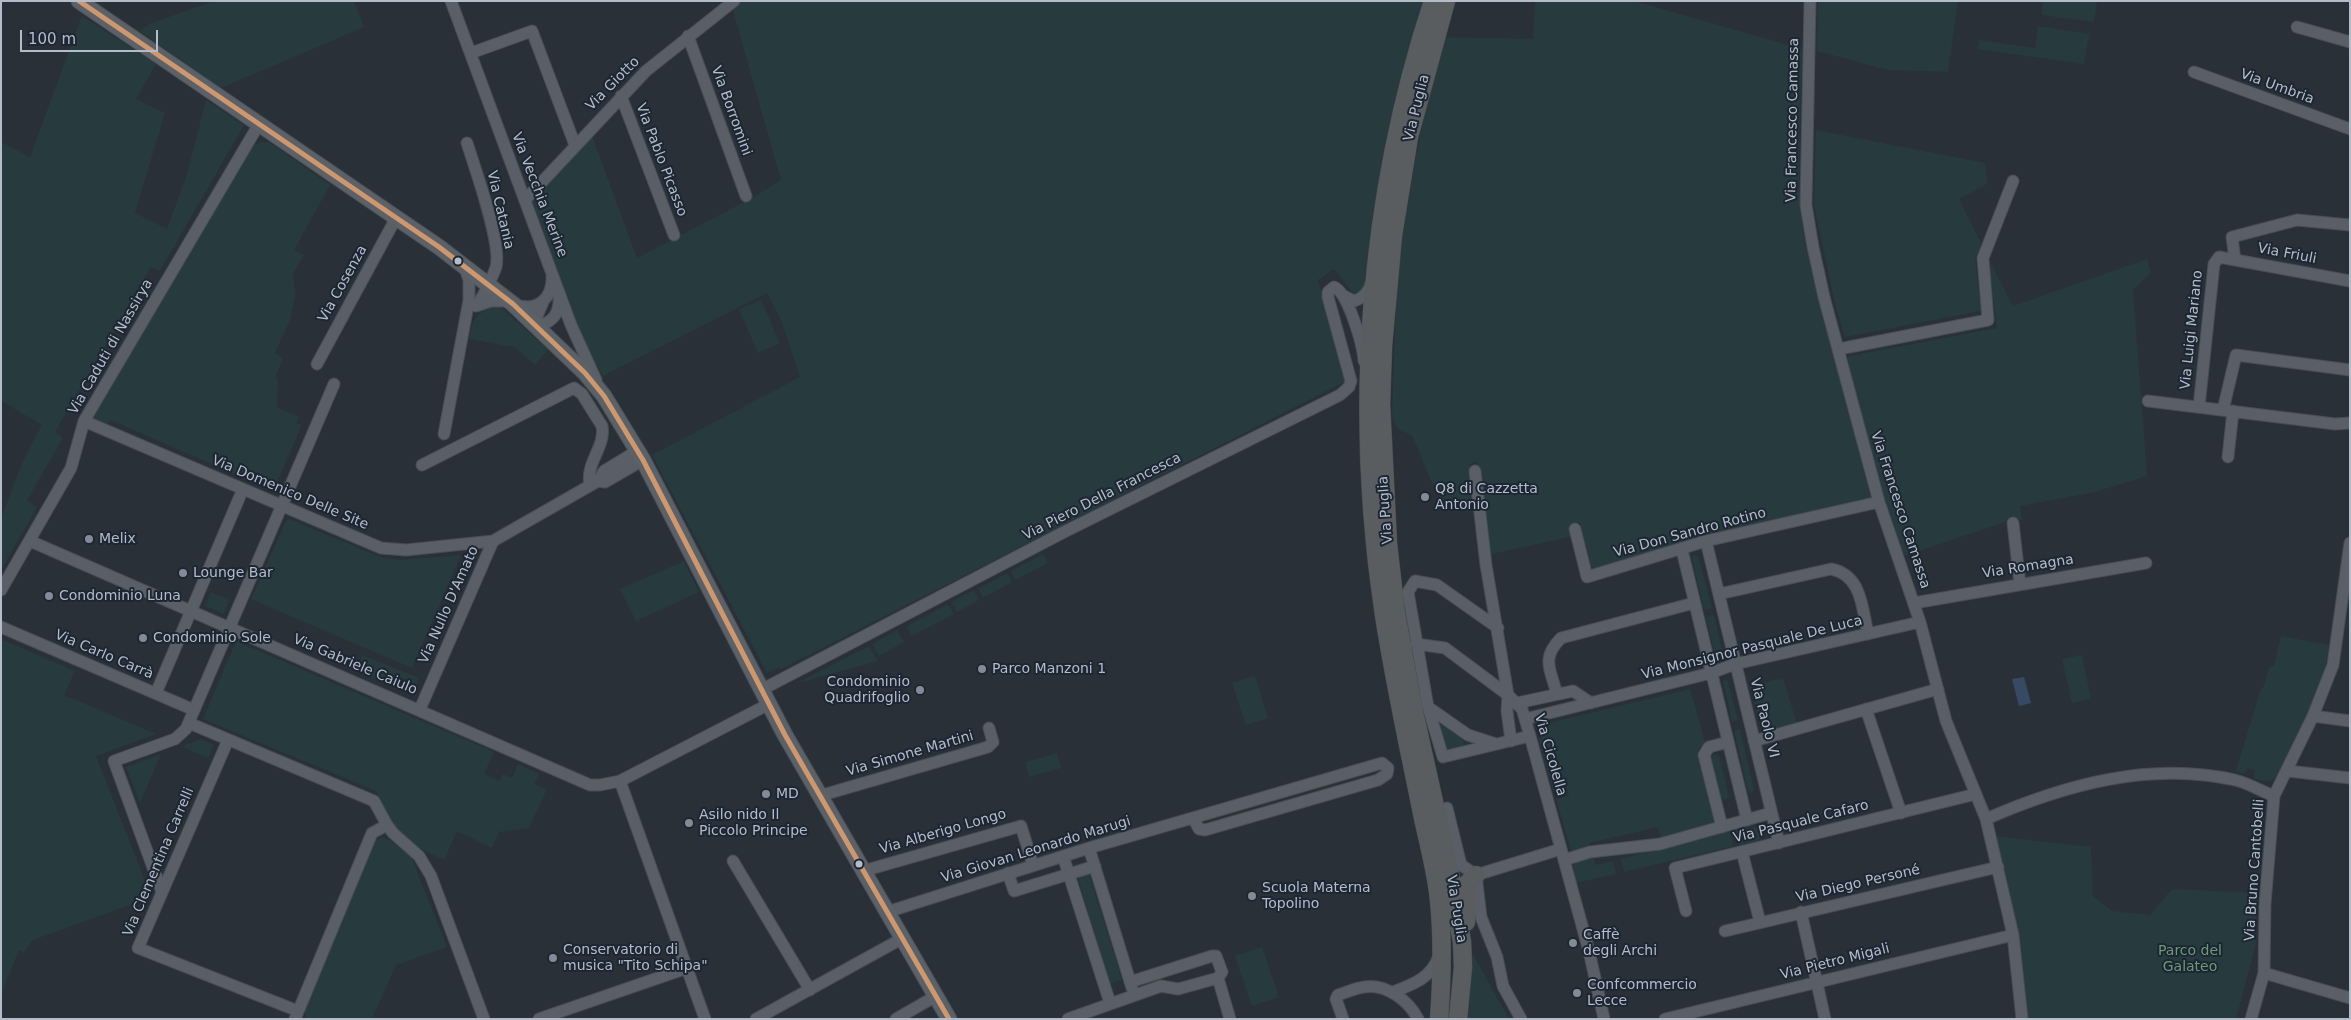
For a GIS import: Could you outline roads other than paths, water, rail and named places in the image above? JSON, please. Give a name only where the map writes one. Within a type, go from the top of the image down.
[{"type":"highway","name":"Via Puglia","points":[[1433,1],[1422,32],[1397,135],[1376,256],[1368,386],[1369,461],[1376,551],[1384,616],[1439,900],[1442,948],[1439,1019]]},
{"type":"highway","name":"Via Puglia","points":[[1446,1],[1409,137],[1395,225],[1383,346],[1380,404],[1388,544],[1396,613],[1414,712],[1451,878],[1462,942],[1463,967],[1458,1019]]},
{"type":"highway","points":[[1462,942],[1468,914],[1467,884],[1476,875]]},
{"type":"main road","points":[[78,1],[464,266],[511,302],[585,373],[604,396],[640,456],[761,690],[949,1019]]},
{"type":"street","name":"Via Vecchia Merine","points":[[451,1],[571,325],[604,396]]},
{"type":"street","name":"Via Giotto","points":[[524,200],[646,71],[734,1]]},
{"type":"street","name":"Via Francesco Camassa","points":[[1810,1],[1806,205],[1822,289],[1879,502],[1920,622],[1946,722],[1986,819],[2013,934],[2022,1019]]},
{"type":"street","points":[[2297,27],[2350,42]]},
{"type":"street","points":[[471,52],[532,31],[575,145]]},
{"type":"street","name":"Via Borromini","points":[[688,36],[746,196]]},
{"type":"street","name":"Via Umbria","points":[[2194,72],[2350,129]]},
{"type":"street","name":"Via Pablo Picasso","points":[[621,96],[674,235]]},
{"type":"street","name":"Via Caduti di Nassirya","points":[[1,590],[71,468],[84,421],[258,124]]},
{"type":"street","name":"Via Catania","points":[[468,143],[485,197],[496,252],[496,267],[487,283],[484,295],[473,303]]},
{"type":"street","points":[[1839,349],[1988,320],[1983,258],[2013,181]]},
{"type":"street","name":"Via Cosenza","points":[[317,364],[396,218]]},
{"type":"street","points":[[2235,260],[2232,237],[2297,220],[2350,225]]},
{"type":"street","name":"Via Piero Della Francesca","points":[[761,690],[1066,531],[1340,395],[1349,388],[1352,381],[1328,292],[1334,287],[1340,289],[1344,296],[1354,301],[1362,298],[1370,289],[1376,256]]},
{"type":"street","name":"Via Friuli","points":[[2219,257],[2350,281]]},
{"type":"street","name":"Via Luigi Mariano","points":[[2199,407],[2214,264],[2219,257]]},
{"type":"street","points":[[444,434],[466,316],[473,303],[469,280],[464,266]]},
{"type":"street","points":[[552,272],[551,288],[536,321],[538,327],[555,317],[558,310],[558,290]]},
{"type":"street","points":[[1344,296],[1363,352],[1368,386]]},
{"type":"street","points":[[473,303],[491,301],[511,302],[528,308],[543,302]]},
{"type":"street","points":[[2228,457],[2228,410],[2236,355],[2350,370]]},
{"type":"street","points":[[162,892],[114,761],[175,739],[186,729],[334,384]]},
{"type":"street","points":[[422,465],[574,388],[582,394],[602,426],[600,446],[589,472],[597,479]]},
{"type":"street","name":"Via Luigi Mariano","points":[[2148,401],[2334,424],[2350,423]]},
{"type":"street","name":"Via Domenico Delle Site","points":[[84,421],[381,548],[406,550],[493,541]]},
{"type":"street","points":[[597,479],[600,446]]},
{"type":"street","name":"Via Nullo D'Amato","points":[[420,709],[493,541],[597,479],[605,482],[640,456]]},
{"type":"street","name":"Via Cicolella","points":[[1475,471],[1486,564],[1498,628],[1518,707],[1530,736],[1589,952],[1604,1019]]},
{"type":"street","points":[[156,693],[243,489]]},
{"type":"street","name":"Via Don Sandro Rotino","points":[[1575,529],[1587,577],[1682,550],[1706,541],[1879,502]]},
{"type":"street","points":[[2013,523],[2020,584]]},
{"type":"street","name":"Via Paolo VI","points":[[1706,541],[1779,843]]},
{"type":"street","name":"Via Gabriele Caiulo","points":[[30,542],[590,784],[600,786],[620,781],[769,704]]},
{"type":"street","name":"Via Bruno Cantobelli","points":[[2251,1019],[2264,973],[2265,904],[2274,796],[2288,771],[2313,716],[2332,665],[2350,543]]},
{"type":"street","points":[[1682,550],[1747,820]]},
{"type":"street","name":"Via Romagna","points":[[1914,603],[2146,563]]},
{"type":"street","points":[[1719,594],[1831,569],[1842,571],[1851,578],[1856,586],[1868,634]]},
{"type":"street","points":[[1498,628],[1437,585],[1415,581],[1408,592],[1428,707],[1443,757],[1530,736]]},
{"type":"street","points":[[1557,694],[1547,660],[1552,647],[1561,638],[1694,604]]},
{"type":"street","name":"Via Monsignor Pasquale De Luca","points":[[1518,707],[1591,703],[1711,673],[1735,664],[1920,622]]},
{"type":"street","name":"Via Carlo Carrà","points":[[1,627],[194,710]]},
{"type":"street","points":[[1416,644],[1446,648],[1518,707]]},
{"type":"street","points":[[1754,741],[1938,689]]},
{"type":"street","points":[[1511,740],[1507,711],[1557,694],[1572,691],[1591,703]]},
{"type":"street","points":[[1428,707],[1468,735],[1496,744]]},
{"type":"street","points":[[1866,710],[1901,813]]},
{"type":"street","points":[[2313,716],[2350,721]]},
{"type":"street","points":[[189,723],[374,801],[393,833],[419,856],[431,876],[484,1019]]},
{"type":"street","name":"Via Simone Martini","points":[[820,796],[988,747],[993,742],[989,728]]},
{"type":"street","name":"Via Clementina Carrelli","points":[[228,740],[138,948],[296,1015]]},
{"type":"street","points":[[1722,827],[1704,755],[1709,746],[1728,742]]},
{"type":"street","name":"Via Giovan Leonardo Marugi","points":[[888,912],[1089,848],[1382,763],[1388,768],[1387,774],[1378,780],[1205,830],[1199,830],[1193,818]]},
{"type":"street","points":[[2288,771],[2350,778]]},
{"type":"street","points":[[1986,819],[2039,798],[2086,783],[2150,774],[2193,774],[2237,781],[2274,796]]},
{"type":"street","points":[[620,781],[705,1019]]},
{"type":"street","name":"Via Pasquale Cafaro","points":[[1686,912],[1675,868],[1976,794]]},
{"type":"street","points":[[1271,795],[1275,810]]},
{"type":"street","name":"Via Puglia","points":[[1447,808],[1462,865],[1476,875]]},
{"type":"street","points":[[1521,1019],[1503,986],[1497,957],[1481,917],[1476,875],[1562,854],[1660,844],[1771,813]]},
{"type":"street","points":[[296,1015],[372,833],[387,825]]},
{"type":"street","name":"Via Alberigo Longo","points":[[863,871],[1021,826],[1033,865]]},
{"type":"street","points":[[1089,848],[1134,994]]},
{"type":"street","points":[[1742,852],[1760,922]]},
{"type":"street","points":[[1063,856],[1110,1003]]},
{"type":"street","points":[[733,861],[810,990]]},
{"type":"street","points":[[1008,873],[1014,891],[1095,866]]},
{"type":"street","name":"Via Diego Personé","points":[[1725,931],[1998,867]]},
{"type":"street","points":[[1801,912],[1825,1019]]},
{"type":"street","name":"Via Pietro Migali","points":[[1665,1019],[2013,934]]},
{"type":"street","points":[[756,1019],[903,938]]},
{"type":"street","points":[[1393,992],[1420,982],[1435,967],[1442,948]]},
{"type":"street","points":[[1068,1019],[1161,986],[1178,989],[1218,978],[1222,972],[1221,965],[1216,956],[1212,956],[1130,982]]},
{"type":"street","points":[[539,1019],[687,968]]},
{"type":"street","points":[[2264,973],[2350,998]]},
{"type":"street","points":[[1218,978],[1230,1019]]},
{"type":"street","points":[[1343,1019],[1336,1000],[1338,994],[1366,986],[1393,992],[1412,1007],[1418,1019]]},
{"type":"street","points":[[896,1019],[936,996]]},
{"type":"water","points":[[2024,677],[2031,703],[2019,706],[2012,679]]},
{"type":"place","name":"Q8 di Cazzetta Antonio","points":[[1425,497]]},
{"type":"place","name":"Melix","points":[[89,539]]},
{"type":"place","name":"Lounge Bar","points":[[183,573]]},
{"type":"place","name":"Condominio Luna","points":[[49,596]]},
{"type":"place","name":"Condominio Sole","points":[[143,638]]},
{"type":"place","name":"Parco Manzoni 1","points":[[982,669]]},
{"type":"place","name":"Condominio Quadrifoglio","points":[[920,690]]},
{"type":"place","name":"MD","points":[[766,794]]},
{"type":"place","name":"Asilo nido Il Piccolo Principe","points":[[689,823]]},
{"type":"place","name":"Scuola Materna Topolino","points":[[1252,896]]},
{"type":"place","name":"Caffè degli Archi","points":[[1573,943]]},
{"type":"place","name":"Conservatorio di musica \"Tito Schipa\"","points":[[553,958]]},
{"type":"place","name":"Confcommercio Lecce","points":[[1577,993]]},
{"type":"park label","name":"Parco del Galateo","points":[[2190,960]]}]
